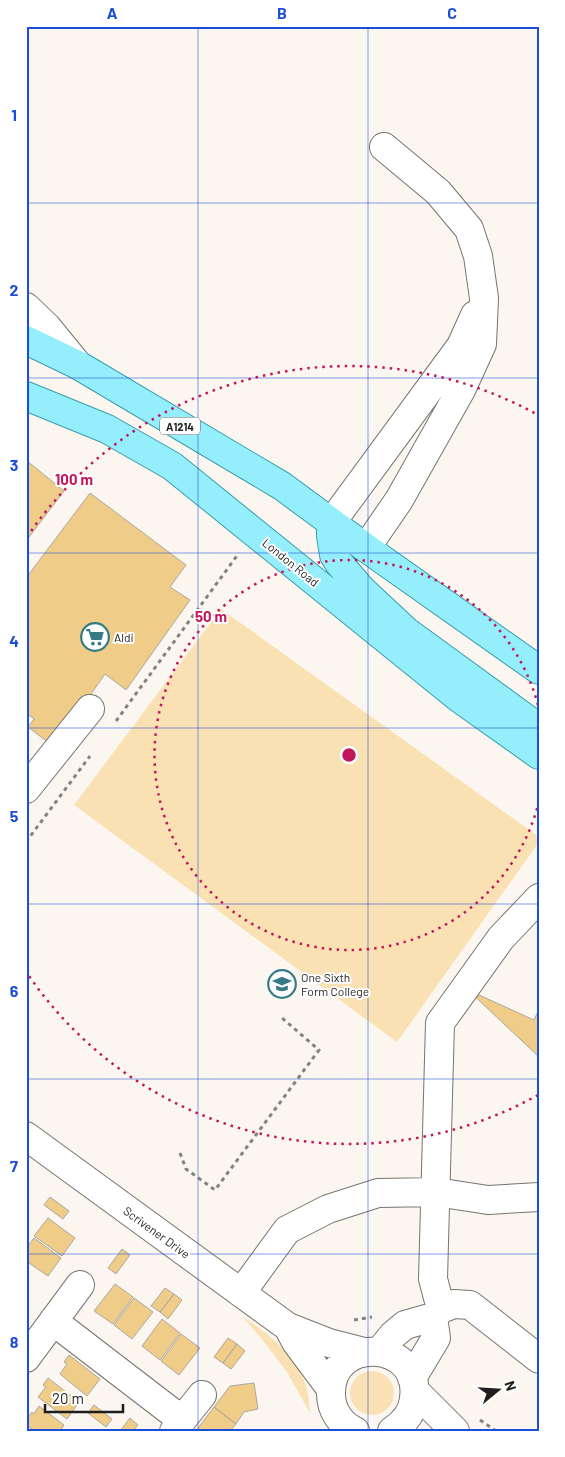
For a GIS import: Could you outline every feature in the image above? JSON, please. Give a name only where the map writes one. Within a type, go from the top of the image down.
[{"type":"main road","name":"A1214","points":[[26,340],[78,365],[282,486],[331,523],[539,670]]},
{"type":"main road","name":"London Road","points":[[26,396],[107,429],[172,466],[459,698],[539,755]]},
{"type":"main road","points":[[331,523],[334,554],[360,589],[406,631],[539,728]]},
{"type":"main road","points":[[254,532],[301,553],[346,554],[366,548]]},
{"type":"street","points":[[366,548],[399,500],[460,390],[482,344],[484,298],[478,256],[469,229],[438,192],[384,147]]},
{"type":"street","points":[[331,523],[460,346],[484,298]]},
{"type":"street","points":[[26,307],[47,327],[78,365]]},
{"type":"street","points":[[26,789],[90,709]]},
{"type":"street","points":[[392,1431],[400,1426],[414,1404],[414,1385],[436,1338],[437,1313],[433,1279],[440,1023],[501,938],[539,898]]},
{"type":"street","name":"Scrivener Drive","points":[[26,1136],[288,1327],[329,1344],[371,1352],[384,1352],[406,1366],[414,1385]]},
{"type":"street","points":[[241,1293],[287,1230],[328,1209],[378,1193],[436,1192],[488,1200],[539,1197]]},
{"type":"street","points":[[26,1358],[80,1285]]},
{"type":"street","points":[[324,1431],[332,1397],[332,1382],[342,1365],[352,1357],[371,1352],[405,1325],[437,1313],[454,1304],[470,1305],[539,1359]]},
{"type":"street","points":[[53,1321],[178,1426],[202,1395]]},
{"type":"street","name":"Scrivener Drive","points":[[288,1327],[332,1397],[340,1420],[355,1431]]},
{"type":"street","points":[[414,1385],[455,1431]]},
{"type":"path","points":[[114,723],[254,532]]},
{"type":"path","points":[[26,842],[91,755]]},
{"type":"path","points":[[180,1153],[186,1170],[215,1190],[319,1050],[282,1018]]},
{"type":"shaded area","points":[[221,609],[539,837],[539,842],[397,1042],[74,805]]},
{"type":"shaded area","points":[[242,1316],[283,1349],[299,1369],[308,1394],[310,1413],[287,1372]]},
{"type":"shaded area","points":[[376,1371],[388,1377],[393,1384],[393,1402],[388,1409],[381,1414],[368,1415],[360,1412],[353,1405],[350,1389],[353,1381],[360,1374]]},
{"type":"building","points":[[26,460],[64,491],[26,541]]},
{"type":"building","name":"Aldi","points":[[90,493],[186,565],[170,587],[190,600],[126,690],[105,674],[54,747],[28,727],[34,719],[26,713],[26,578]]},
{"type":"building","points":[[468,990],[534,1020],[539,1009],[539,1057]]},
{"type":"building","points":[[50,1197],[69,1211],[63,1219],[44,1205]]},
{"type":"building","points":[[48,1218],[75,1238],[62,1256],[34,1236]]},
{"type":"building","points":[[34,1238],[61,1258],[48,1276],[26,1261],[26,1248]]},
{"type":"building","points":[[122,1249],[130,1255],[116,1274],[108,1268]]},
{"type":"building","points":[[115,1284],[133,1297],[113,1324],[94,1311]]},
{"type":"building","points":[[165,1288],[174,1294],[160,1312],[151,1306]]},
{"type":"building","points":[[174,1294],[182,1300],[168,1319],[160,1312]]},
{"type":"building","points":[[134,1298],[153,1312],[132,1339],[114,1325]]},
{"type":"building","points":[[162,1319],[180,1333],[160,1360],[142,1346]]},
{"type":"building","points":[[181,1334],[200,1348],[179,1375],[161,1361]]},
{"type":"building","points":[[228,1338],[237,1344],[223,1363],[214,1357]]},
{"type":"building","points":[[237,1344],[245,1351],[231,1369],[223,1363]]},
{"type":"building","points":[[69,1355],[100,1379],[87,1396],[60,1374],[67,1364],[64,1362]]},
{"type":"building","points":[[48,1378],[79,1402],[67,1419],[38,1397],[46,1387],[43,1385]]},
{"type":"building","points":[[254,1383],[258,1409],[244,1412],[236,1424],[214,1407],[230,1386]]},
{"type":"building","points":[[94,1405],[112,1419],[106,1427],[88,1413]]},
{"type":"building","points":[[39,1406],[64,1425],[60,1431],[35,1431],[26,1425],[26,1419],[32,1412],[34,1414]]},
{"type":"building","points":[[214,1407],[236,1424],[230,1431],[202,1431],[198,1428]]},
{"type":"building","points":[[130,1418],[138,1425],[133,1431],[120,1431]]},
{"type":"place","name":"Aldi","points":[[95,637]]},
{"type":"place","name":"One Sixth Form College","points":[[282,984]]}]
